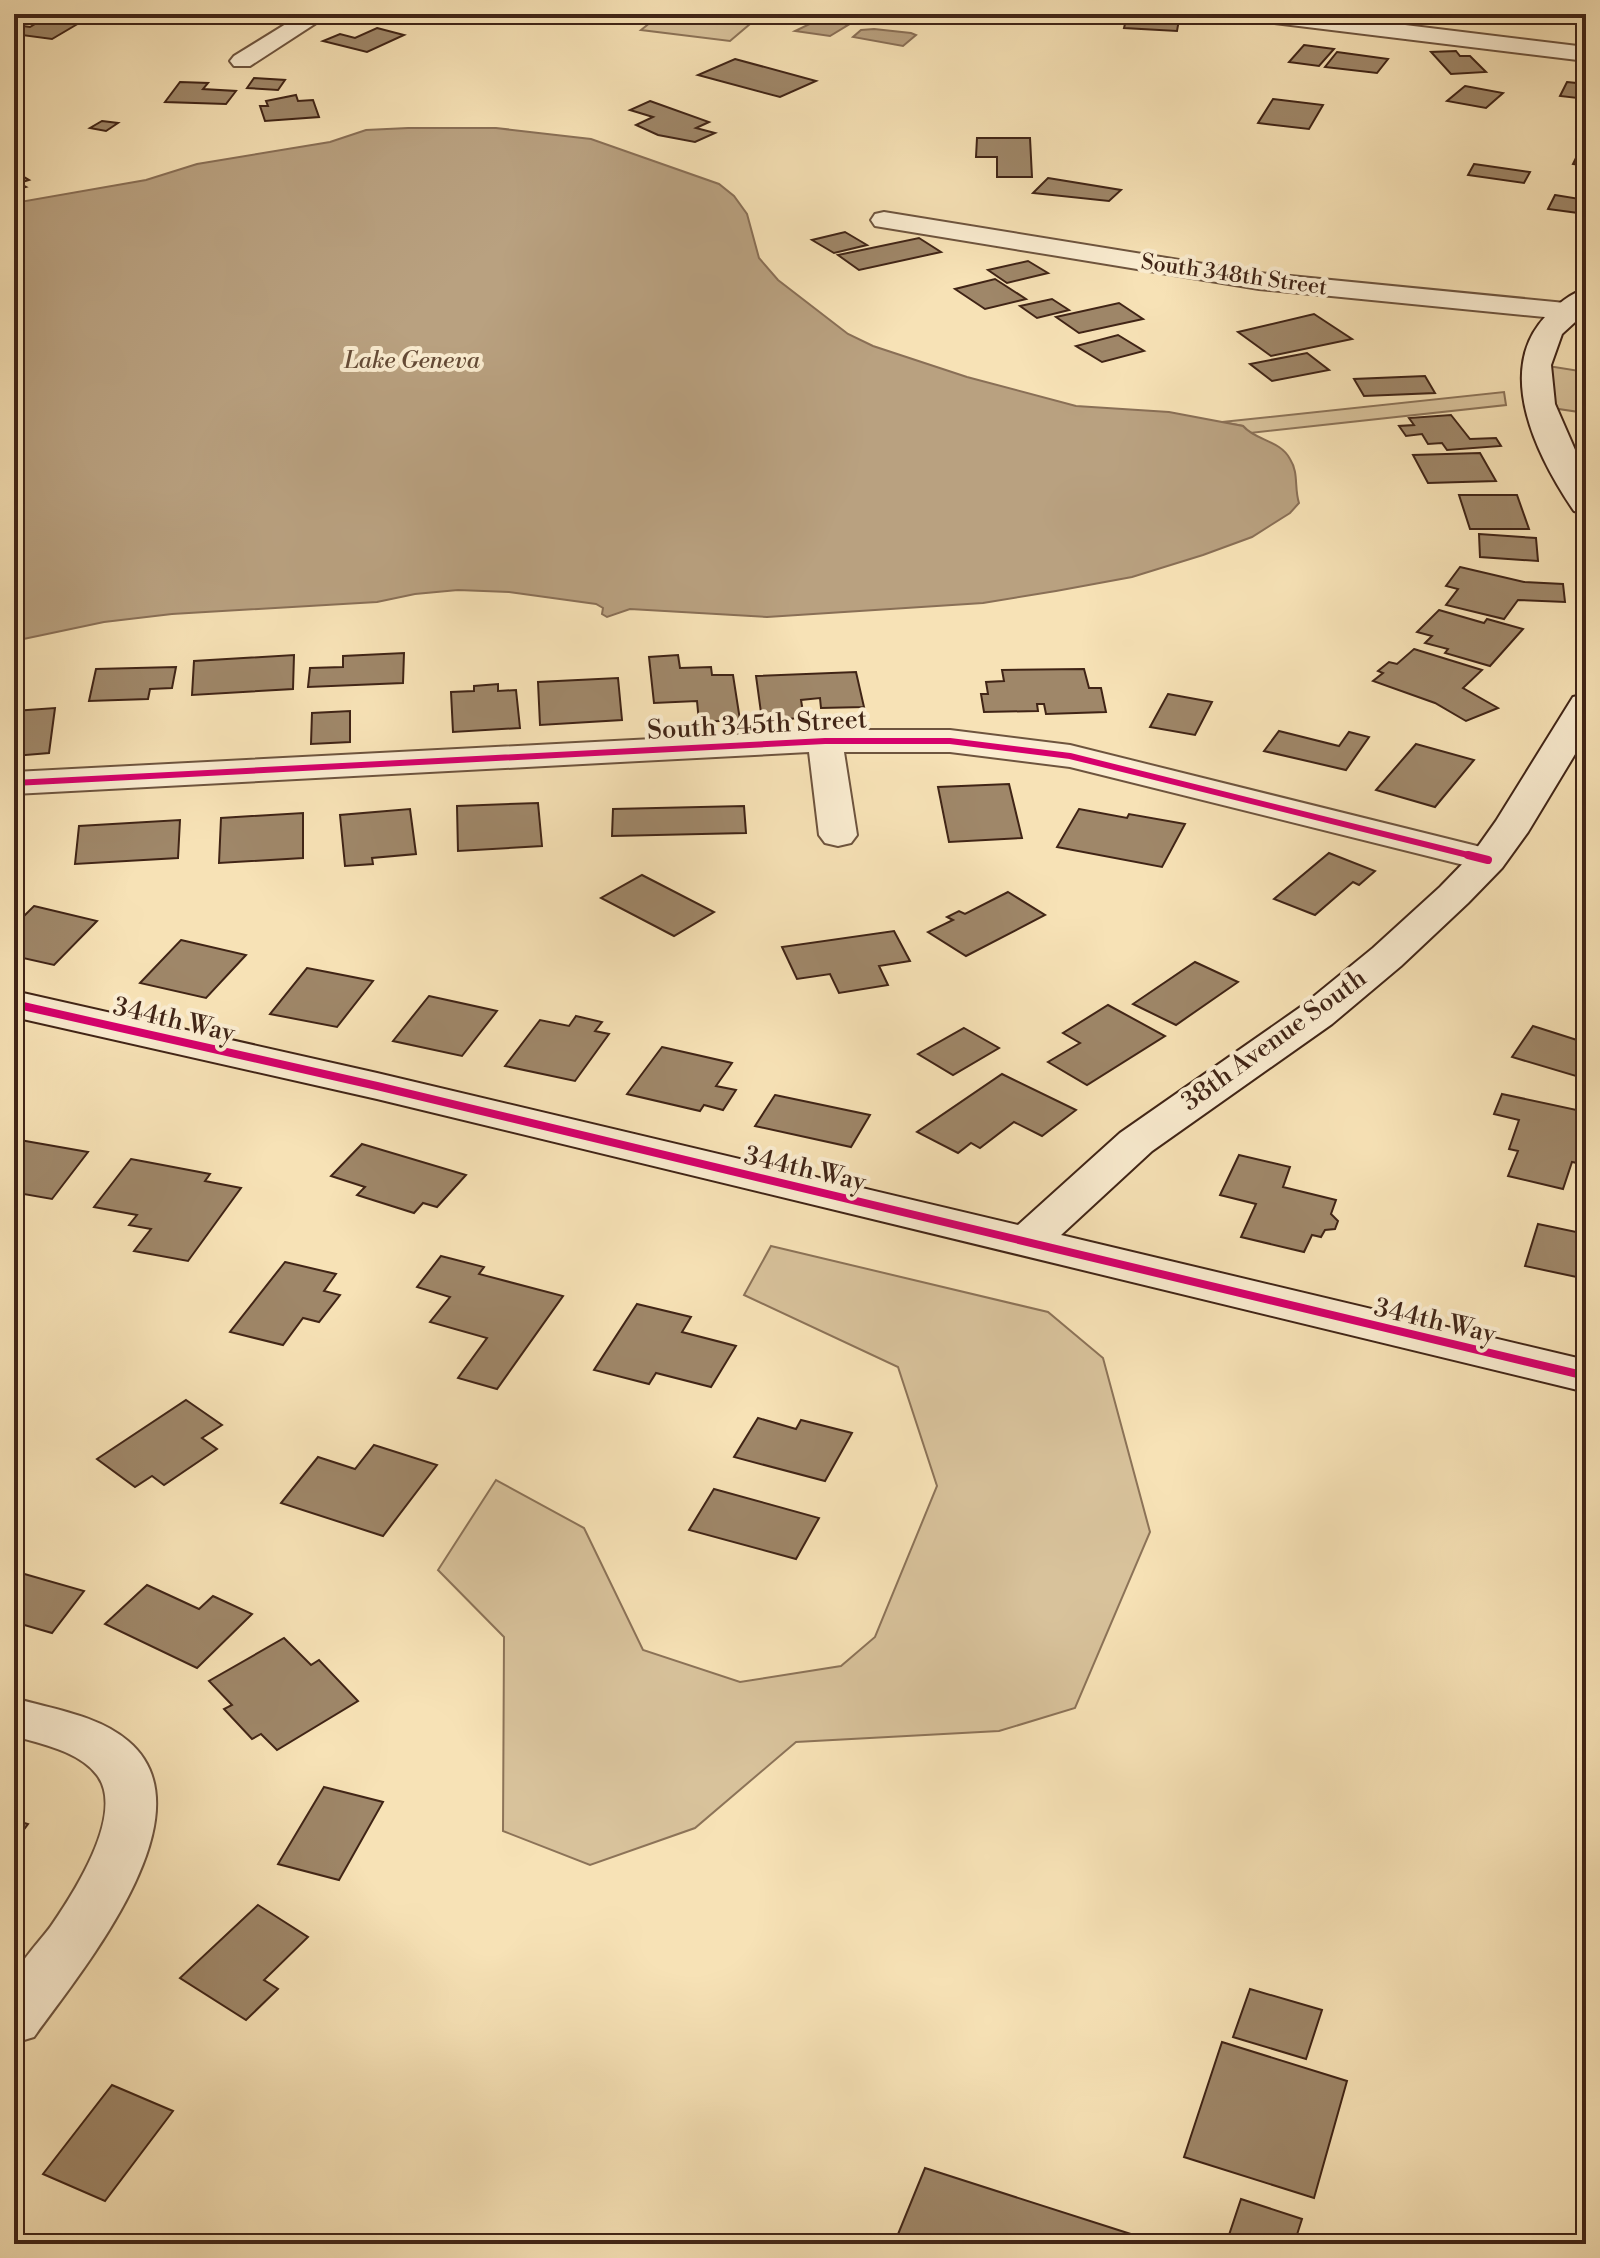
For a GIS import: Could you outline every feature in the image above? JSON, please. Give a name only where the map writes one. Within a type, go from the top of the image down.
[{"type":"street","points":[[242,61],[318,14]]},
{"type":"street","points":[[1258,14],[1586,54]]},
{"type":"street","name":"South 348th Street","points":[[884,220],[1259,281],[1579,307]]},
{"type":"street","points":[[1579,307],[1552,325],[1536,355],[1533,372],[1535,393],[1550,435],[1586,504]]},
{"type":"street","name":"38th Avenue South","points":[[1027,1242],[1136,1142],[1326,1008],[1387,957],[1488,860],[1514,824],[1586,705]]},
{"type":"street","points":[[825,741],[838,835]]},
{"type":"street","name":"South 345th Street","points":[[14,783],[825,741],[950,741],[1010,746],[1070,756],[1488,860]]},
{"type":"street","name":"344th Way","points":[[14,1004],[377,1086],[1586,1376]]},
{"type":"street","points":[[14,1717],[69,1734],[112,1757],[131,1786],[132,1824],[123,1851],[103,1888],[14,2020]]},
{"type":"shaded area","points":[[661,14],[771,14],[756,19],[730,41],[641,30]]},
{"type":"shaded area","points":[[1548,366],[1586,372],[1586,413],[1552,408]]},
{"type":"shaded area","points":[[1504,392],[1506,405],[1250,433],[1243,426],[1222,422]]},
{"type":"shaded area","points":[[771,1246],[1048,1312],[1103,1358],[1150,1532],[1075,1708],[999,1731],[796,1742],[695,1828],[590,1865],[503,1831],[504,1637],[438,1570],[496,1480],[584,1528],[643,1650],[740,1682],[841,1666],[875,1637],[937,1486],[898,1367],[744,1295]]},
{"type":"water","points":[[822,18],[848,25],[830,36],[795,31]]},
{"type":"water","points":[[861,30],[916,35],[903,46],[853,37]]},
{"type":"water","name":"Lake Geneva","points":[[496,128],[591,139],[719,184],[734,196],[747,214],[759,258],[778,280],[848,334],[873,346],[967,377],[1076,406],[1169,412],[1243,426],[1286,453],[1294,470],[1299,503],[1290,513],[1252,537],[1203,555],[1132,577],[983,603],[767,617],[630,609],[607,617],[602,614],[603,608],[596,604],[509,592],[458,590],[377,602],[172,614],[104,622],[14,641],[14,203],[146,180],[197,164],[330,142],[366,130]]},
{"type":"building","points":[[892,14],[955,14],[948,21]]},
{"type":"building","points":[[1120,14],[1180,14],[1177,31],[1124,28],[1127,16]]},
{"type":"building","points":[[50,15],[86,19],[52,39],[14,34],[15,25],[30,27]]},
{"type":"building","points":[[377,28],[404,35],[367,52],[323,41],[340,34],[355,38]]},
{"type":"building","points":[[1304,45],[1334,49],[1319,66],[1289,62]]},
{"type":"building","points":[[1456,51],[1460,56],[1470,56],[1486,72],[1451,74],[1431,52]]},
{"type":"building","points":[[1337,52],[1388,59],[1377,73],[1325,67]]},
{"type":"building","points":[[735,59],[816,81],[780,97],[698,75]]},
{"type":"building","points":[[254,78],[285,80],[278,90],[247,88]]},
{"type":"building","points":[[180,82],[208,83],[203,89],[236,91],[226,104],[165,102]]},
{"type":"building","points":[[1567,82],[1586,84],[1586,99],[1560,96]]},
{"type":"building","points":[[1465,86],[1503,93],[1486,108],[1447,101]]},
{"type":"building","points":[[296,95],[298,101],[313,100],[319,117],[265,121],[260,106],[268,106],[266,101]]},
{"type":"building","points":[[1273,99],[1323,105],[1309,129],[1258,123]]},
{"type":"building","points":[[650,101],[709,122],[696,128],[715,133],[695,142],[658,135],[636,125],[653,117],[630,110]]},
{"type":"building","points":[[102,121],[118,123],[106,131],[90,128]]},
{"type":"building","points":[[977,138],[1030,138],[1032,177],[997,177],[997,157],[976,157]]},
{"type":"building","points":[[1582,146],[1586,147],[1586,166],[1573,164]]},
{"type":"building","points":[[1474,164],[1530,172],[1524,183],[1468,175]]},
{"type":"building","points":[[14,171],[29,180],[19,183],[26,187],[14,190]]},
{"type":"building","points":[[1048,178],[1121,190],[1109,201],[1033,193]]},
{"type":"building","points":[[1555,195],[1586,200],[1586,214],[1548,209]]},
{"type":"building","points":[[845,232],[867,245],[834,253],[812,240]]},
{"type":"building","points":[[919,238],[941,252],[859,270],[838,255]]},
{"type":"building","points":[[1028,261],[1048,273],[1007,283],[988,270]]},
{"type":"building","points":[[995,279],[1026,299],[985,309],[955,289]]},
{"type":"building","points":[[1052,299],[1069,310],[1037,318],[1020,306]]},
{"type":"building","points":[[1119,303],[1143,319],[1079,333],[1056,317]]},
{"type":"building","points":[[1314,314],[1352,339],[1271,356],[1238,332]]},
{"type":"building","points":[[1118,335],[1144,351],[1102,362],[1076,346]]},
{"type":"building","points":[[1307,353],[1329,370],[1272,381],[1250,364]]},
{"type":"building","points":[[1425,376],[1435,393],[1364,396],[1354,379]]},
{"type":"building","points":[[1451,415],[1470,439],[1496,438],[1501,446],[1447,450],[1442,443],[1428,444],[1422,434],[1406,436],[1399,426],[1414,425],[1409,418]]},
{"type":"building","points":[[1480,453],[1496,481],[1428,483],[1413,455]]},
{"type":"building","points":[[1459,495],[1517,495],[1529,529],[1470,529]]},
{"type":"building","points":[[1479,534],[1536,538],[1538,561],[1480,557]]},
{"type":"building","points":[[1460,567],[1524,582],[1563,584],[1565,602],[1518,600],[1504,619],[1446,605],[1458,589],[1446,586]]},
{"type":"building","points":[[1439,610],[1484,623],[1487,619],[1523,629],[1490,666],[1445,653],[1448,649],[1425,643],[1432,636],[1417,632]]},
{"type":"building","points":[[1414,649],[1482,670],[1463,688],[1498,708],[1466,721],[1435,703],[1373,681],[1383,673],[1378,671],[1389,662],[1397,664]]},
{"type":"building","points":[[404,653],[403,683],[308,687],[310,668],[343,667],[343,656]]},
{"type":"building","points":[[294,655],[293,689],[192,695],[194,661]]},
{"type":"building","points":[[678,655],[680,668],[711,667],[712,675],[733,675],[740,720],[699,722],[697,701],[654,703],[649,657]]},
{"type":"building","points":[[176,667],[172,688],[150,689],[148,699],[89,701],[96,669]]},
{"type":"building","points":[[1084,669],[1089,688],[1101,688],[1106,712],[1046,714],[1044,704],[1037,704],[1038,711],[984,712],[981,694],[988,694],[986,682],[1004,681],[1002,670]]},
{"type":"building","points":[[856,672],[864,707],[821,708],[820,698],[801,700],[804,718],[762,720],[756,676]]},
{"type":"building","points":[[618,678],[622,720],[540,725],[538,682]]},
{"type":"building","points":[[498,684],[498,691],[516,690],[520,728],[453,732],[451,692],[474,691],[474,686]]},
{"type":"building","points":[[1168,694],[1212,702],[1195,735],[1150,727]]},
{"type":"building","points":[[55,708],[49,753],[14,756],[14,711]]},
{"type":"building","points":[[350,711],[350,742],[311,744],[312,713]]},
{"type":"building","points":[[1279,731],[1339,746],[1349,732],[1369,737],[1346,770],[1264,751]]},
{"type":"building","points":[[1416,744],[1474,760],[1435,807],[1376,790]]},
{"type":"building","points":[[1009,784],[1022,838],[949,842],[938,787]]},
{"type":"building","points":[[538,803],[542,846],[458,851],[457,806]]},
{"type":"building","points":[[744,806],[746,833],[612,836],[613,809]]},
{"type":"building","points":[[410,809],[416,854],[372,858],[373,864],[345,866],[340,815]]},
{"type":"building","points":[[1079,809],[1185,824],[1162,867],[1057,847]]},
{"type":"building","points":[[303,813],[303,858],[219,863],[221,818]]},
{"type":"building","points":[[180,820],[178,858],[75,864],[79,826]]},
{"type":"building","points":[[1329,853],[1375,871],[1359,885],[1353,882],[1315,915],[1274,899]]},
{"type":"building","points":[[642,875],[714,912],[674,936],[601,898]]},
{"type":"building","points":[[1008,892],[1045,915],[966,956],[928,932],[953,920],[947,917],[959,911],[965,914]]},
{"type":"building","points":[[34,906],[97,921],[54,965],[14,956],[14,926]]},
{"type":"building","points":[[894,931],[910,961],[879,966],[888,985],[839,993],[830,974],[797,979],[782,947]]},
{"type":"building","points":[[181,940],[246,955],[206,998],[140,983]]},
{"type":"building","points":[[1195,962],[1238,982],[1176,1025],[1133,1004]]},
{"type":"building","points":[[307,968],[373,981],[337,1027],[270,1014]]},
{"type":"building","points":[[429,996],[497,1011],[462,1056],[393,1041]]},
{"type":"building","points":[[1108,1005],[1165,1036],[1087,1085],[1048,1062],[1080,1043],[1063,1033]]},
{"type":"building","points":[[576,1016],[602,1022],[595,1031],[609,1034],[575,1081],[505,1066],[540,1020],[569,1026]]},
{"type":"building","points":[[1533,1026],[1577,1040],[1586,1026],[1586,1079],[1512,1057]]},
{"type":"building","points":[[964,1028],[999,1048],[953,1075],[918,1054]]},
{"type":"building","points":[[662,1047],[732,1063],[716,1086],[736,1090],[723,1110],[704,1105],[700,1111],[627,1094]]},
{"type":"building","points":[[1002,1074],[1076,1110],[1042,1136],[1014,1122],[980,1148],[971,1143],[958,1153],[917,1132]]},
{"type":"building","points":[[1502,1094],[1586,1112],[1586,1153],[1582,1164],[1572,1162],[1563,1189],[1508,1176],[1518,1151],[1509,1149],[1519,1120],[1494,1114]]},
{"type":"building","points":[[775,1095],[870,1115],[851,1147],[755,1126]]},
{"type":"building","points":[[14,1139],[88,1152],[52,1199],[24,1194],[14,1207]]},
{"type":"building","points":[[362,1144],[466,1175],[437,1207],[423,1203],[414,1213],[357,1195],[365,1187],[331,1176]]},
{"type":"building","points":[[1239,1155],[1290,1167],[1283,1187],[1336,1200],[1331,1214],[1338,1221],[1335,1229],[1325,1230],[1321,1237],[1312,1235],[1304,1252],[1241,1237],[1256,1204],[1220,1195]]},
{"type":"building","points":[[131,1159],[210,1174],[205,1181],[241,1188],[188,1261],[134,1251],[151,1229],[129,1225],[137,1215],[94,1207]]},
{"type":"building","points":[[1538,1224],[1586,1234],[1586,1279],[1525,1266]]},
{"type":"building","points":[[441,1256],[484,1267],[479,1274],[563,1296],[497,1389],[458,1378],[487,1338],[430,1322],[450,1297],[417,1287]]},
{"type":"building","points":[[285,1262],[336,1274],[324,1291],[340,1295],[319,1322],[303,1318],[283,1345],[230,1332]]},
{"type":"building","points":[[637,1304],[691,1317],[682,1332],[736,1346],[711,1387],[656,1373],[649,1384],[594,1370]]},
{"type":"building","points":[[186,1400],[222,1425],[202,1438],[217,1449],[164,1485],[152,1476],[135,1487],[97,1459]]},
{"type":"building","points":[[758,1418],[796,1429],[801,1420],[852,1433],[825,1481],[734,1457]]},
{"type":"building","points":[[374,1445],[437,1465],[383,1536],[281,1503],[318,1457],[355,1469]]},
{"type":"building","points":[[714,1489],[819,1518],[796,1559],[689,1530]]},
{"type":"building","points":[[14,1571],[84,1591],[52,1633],[14,1622]]},
{"type":"building","points":[[147,1585],[199,1609],[213,1596],[252,1614],[197,1668],[105,1624]]},
{"type":"building","points":[[284,1638],[311,1665],[319,1660],[358,1701],[277,1750],[261,1734],[252,1739],[224,1709],[232,1705],[209,1681]]},
{"type":"building","points":[[324,1787],[383,1802],[339,1880],[278,1864]]},
{"type":"building","points":[[14,1820],[28,1824],[14,1843]]},
{"type":"building","points":[[258,1905],[308,1937],[264,1980],[278,1989],[246,2020],[180,1978]]},
{"type":"building","points":[[1250,1989],[1322,2010],[1306,2059],[1233,2037]]},
{"type":"building","points":[[1222,2042],[1347,2081],[1314,2198],[1184,2157]]},
{"type":"building","points":[[112,2085],[173,2111],[105,2201],[43,2174]]},
{"type":"building","points":[[925,2168],[1137,2236],[1135,2244],[894,2244]]},
{"type":"building","points":[[1241,2199],[1302,2219],[1294,2244],[1226,2244]]},
{"type":"cycle path","points":[[14,783],[825,741],[950,741],[1070,756],[1488,860]]},
{"type":"cycle path","points":[[14,1004],[377,1086],[1586,1376]]}]
